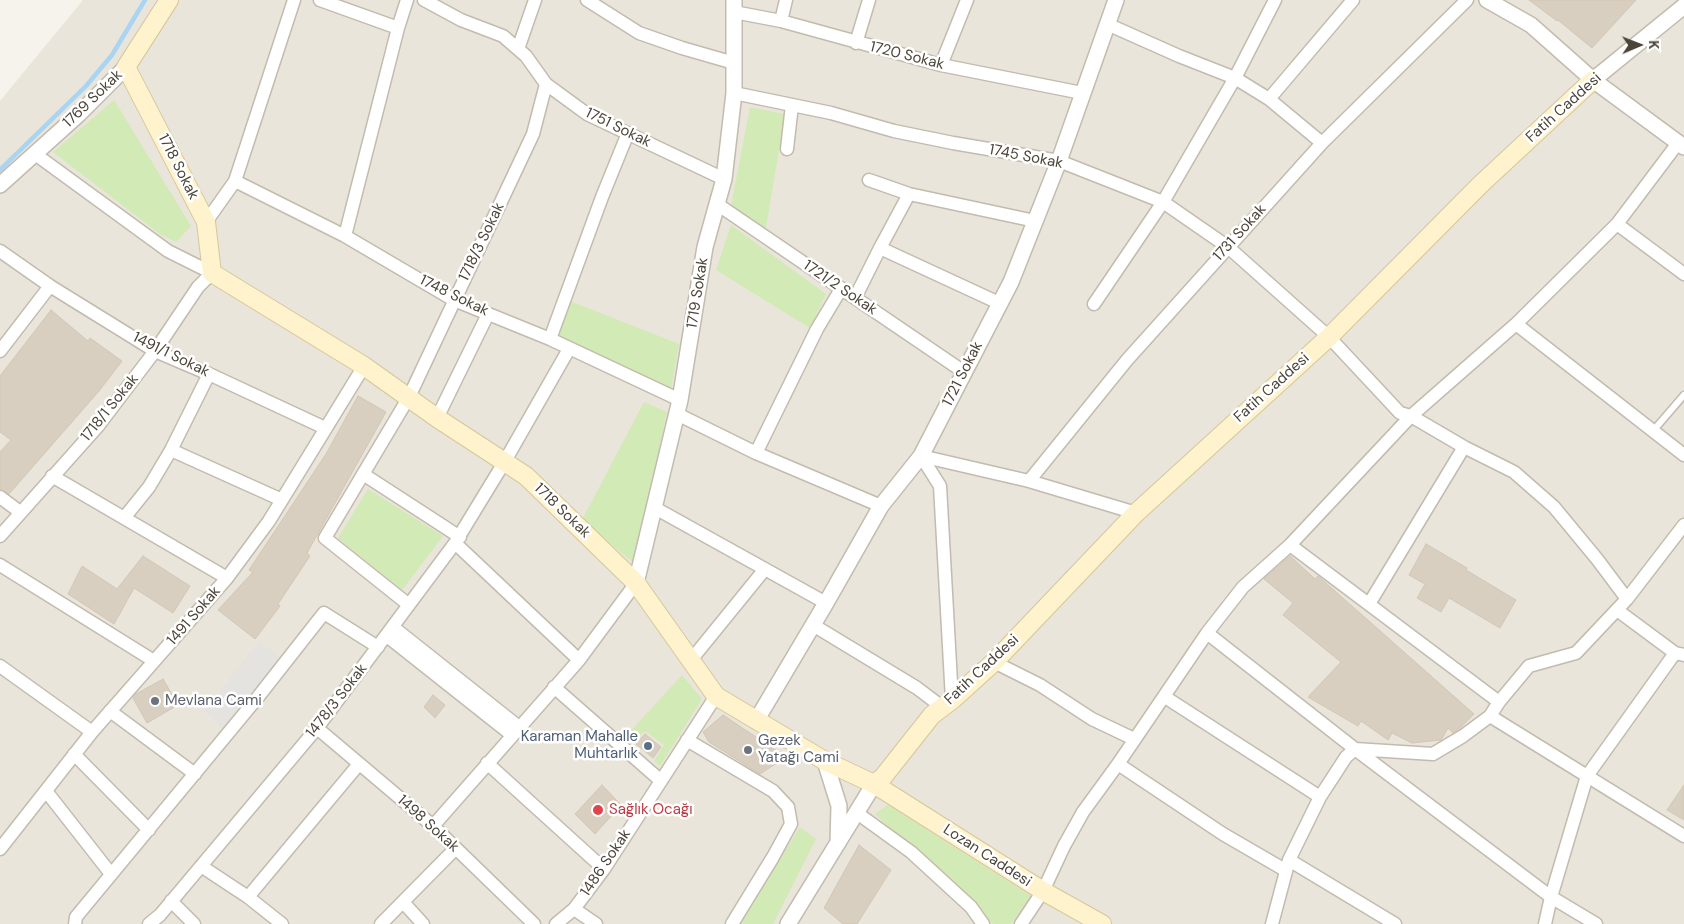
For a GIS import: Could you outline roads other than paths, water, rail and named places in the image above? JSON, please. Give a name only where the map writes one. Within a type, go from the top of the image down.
[{"type":"main road","name":"1769 Sokak","points":[[126,67],[169,0]]},
{"type":"main road","name":"1718 Sokak","points":[[126,67],[206,222],[212,273],[364,366],[437,418],[526,476],[636,583],[716,696],[824,761],[874,784]]},
{"type":"main road","name":"Fatih Caddesi","points":[[874,784],[883,777],[932,715],[994,662],[1136,512],[1329,337],[1481,184],[1593,80]]},
{"type":"main road","name":"Lozan Caddesi","points":[[874,784],[1042,891],[1102,924]]},
{"type":"street","points":[[206,222],[235,181],[294,0]]},
{"type":"street","points":[[320,0],[398,28]]},
{"type":"street","points":[[345,236],[398,28],[407,0]]},
{"type":"street","name":"1751 Sokak","points":[[424,0],[461,20],[503,36],[526,56],[546,84],[587,114],[724,179]]},
{"type":"street","points":[[518,49],[535,0]]},
{"type":"street","points":[[587,0],[639,33],[734,63]]},
{"type":"street","points":[[781,21],[786,0]]},
{"type":"street","points":[[856,43],[869,0]]},
{"type":"street","points":[[942,65],[967,0]]},
{"type":"street","name":"1721 Sokak","points":[[756,721],[881,506],[920,456],[1000,303],[1059,161],[1116,0]]},
{"type":"street","points":[[1094,304],[1164,202],[1235,78],[1275,0]]},
{"type":"street","points":[[1269,99],[1353,0]]},
{"type":"street","name":"1731 Sokak","points":[[1029,481],[1126,360],[1322,143],[1467,0]]},
{"type":"street","points":[[1021,924],[1042,891],[1083,812],[1207,633],[1243,587],[1290,545],[1411,416],[1516,324],[1617,224],[1681,145],[1593,80],[1531,25],[1487,0]]},
{"type":"street","name":"1719 Sokak","points":[[636,583],[678,407],[705,246],[724,179],[734,93],[734,6]]},
{"type":"street","name":"1720 Sokak","points":[[734,6],[856,43],[942,65],[1082,93]]},
{"type":"street","name":"Fatih Caddesi","points":[[1593,80],[1684,6]]},
{"type":"street","points":[[1107,24],[1235,78],[1269,99],[1322,143]]},
{"type":"street","name":"1769 Sokak","points":[[0,185],[126,67]]},
{"type":"street","name":"1718/3 Sokak","points":[[409,606],[326,538],[408,397],[533,134],[546,84]]},
{"type":"street","name":"1745 Sokak","points":[[734,93],[953,143],[1059,161],[1164,202],[1228,247],[1329,337],[1400,413],[1411,416],[1464,447],[1514,472],[1554,507],[1598,559],[1627,599]]},
{"type":"street","points":[[787,149],[792,105]]},
{"type":"street","points":[[550,339],[602,197],[628,133]]},
{"type":"street","name":"1718 Sokak","points":[[35,154],[168,251],[212,273]]},
{"type":"street","points":[[869,180],[909,194],[1035,221]]},
{"type":"street","name":"1748 Sokak","points":[[235,181],[345,236],[454,300],[550,339],[678,407],[756,452],[881,506]]},
{"type":"street","points":[[855,298],[909,194]]},
{"type":"street","name":"1721/2 Sokak","points":[[717,204],[964,372]]},
{"type":"street","points":[[1617,224],[1684,274]]},
{"type":"street","points":[[880,248],[1000,303]]},
{"type":"street","name":"1491/1 Sokak","points":[[0,251],[50,286],[155,351],[325,428]]},
{"type":"street","name":"1718/1 Sokak","points":[[0,536],[98,426],[155,351],[198,287],[212,273]]},
{"type":"street","points":[[0,351],[50,286]]},
{"type":"street","points":[[756,452],[816,329],[841,288]]},
{"type":"street","points":[[437,418],[488,314]]},
{"type":"street","points":[[1516,324],[1684,455]]},
{"type":"street","name":"1478/3 Sokak","points":[[149,924],[201,866],[317,728],[409,606],[457,540],[505,462],[569,349]]},
{"type":"street","name":"1491 Sokak","points":[[0,849],[92,732],[227,578],[269,522],[364,366]]},
{"type":"street","points":[[124,518],[148,487],[171,450],[209,374]]},
{"type":"street","points":[[1368,604],[1464,447]]},
{"type":"street","points":[[171,450],[282,500]]},
{"type":"street","points":[[920,456],[1029,481],[1136,512]]},
{"type":"street","points":[[812,625],[916,688],[947,704],[940,486],[920,456]]},
{"type":"street","points":[[363,474],[457,540],[579,660]]},
{"type":"street","points":[[52,476],[227,578]]},
{"type":"street","points":[[0,497],[20,512]]},
{"type":"street","points":[[655,508],[826,603]]},
{"type":"street","points":[[1272,924],[1287,865],[1320,797],[1346,756],[1355,750],[1433,754],[1463,736],[1490,716],[1499,702],[1529,666],[1576,653],[1627,599],[1684,525]]},
{"type":"street","points":[[1290,545],[1499,702]]},
{"type":"street","points":[[0,565],[154,661]]},
{"type":"street","points":[[691,660],[765,569]]},
{"type":"street","points":[[433,826],[579,660],[636,583]]},
{"type":"street","points":[[1545,924],[1551,897],[1587,776],[1680,654],[1617,610]]},
{"type":"street","points":[[75,924],[76,917],[195,774],[324,613],[378,647]]},
{"type":"street","points":[[390,632],[515,731]]},
{"type":"street","points":[[1207,633],[1355,750],[1551,897],[1596,924]]},
{"type":"street","points":[[994,662],[1040,685],[1092,719],[1134,739]]},
{"type":"street","points":[[0,666],[92,732]]},
{"type":"street","points":[[554,687],[660,780]]},
{"type":"street","name":"1486 Sokak","points":[[556,924],[574,909],[604,869],[716,696]]},
{"type":"street","points":[[1164,697],[1320,797]]},
{"type":"street","points":[[110,711],[195,774]]},
{"type":"street","points":[[1490,716],[1684,836]]},
{"type":"street","name":"1498 Sokak","points":[[317,728],[433,826],[534,924]]},
{"type":"street","points":[[687,740],[773,791],[788,807],[791,824],[732,924]]},
{"type":"street","points":[[74,754],[149,830]]},
{"type":"street","points":[[824,761],[839,806],[838,844]]},
{"type":"street","points":[[487,763],[604,869]]},
{"type":"street","points":[[248,897],[359,764]]},
{"type":"street","points":[[1118,764],[1223,834],[1287,865],[1396,924]]},
{"type":"street","points":[[788,924],[874,784]]},
{"type":"street","points":[[46,791],[111,874]]},
{"type":"street","points":[[857,813],[911,852],[972,907],[983,924]]},
{"type":"street","points":[[381,924],[456,848]]},
{"type":"street","points":[[201,866],[248,897],[282,924]]},
{"type":"street","points":[[171,901],[194,924]]},
{"type":"street","points":[[403,902],[424,924]]},
{"type":"street","points":[[574,909],[596,924]]},
{"type":"lane","points":[[1653,431],[1684,395]]},
{"type":"waterway","points":[[0,170],[86,86],[112,55],[145,0]]},
{"type":"place","name":"Mevlana Cami","points":[[155,701]]},
{"type":"place","name":"Karaman Mahalle Muhtarlık","points":[[648,746]]},
{"type":"place","name":"Gezek Yatağı Cami","points":[[748,750]]},
{"type":"place","name":"Sağlık Ocağı","points":[[598,810]]}]
